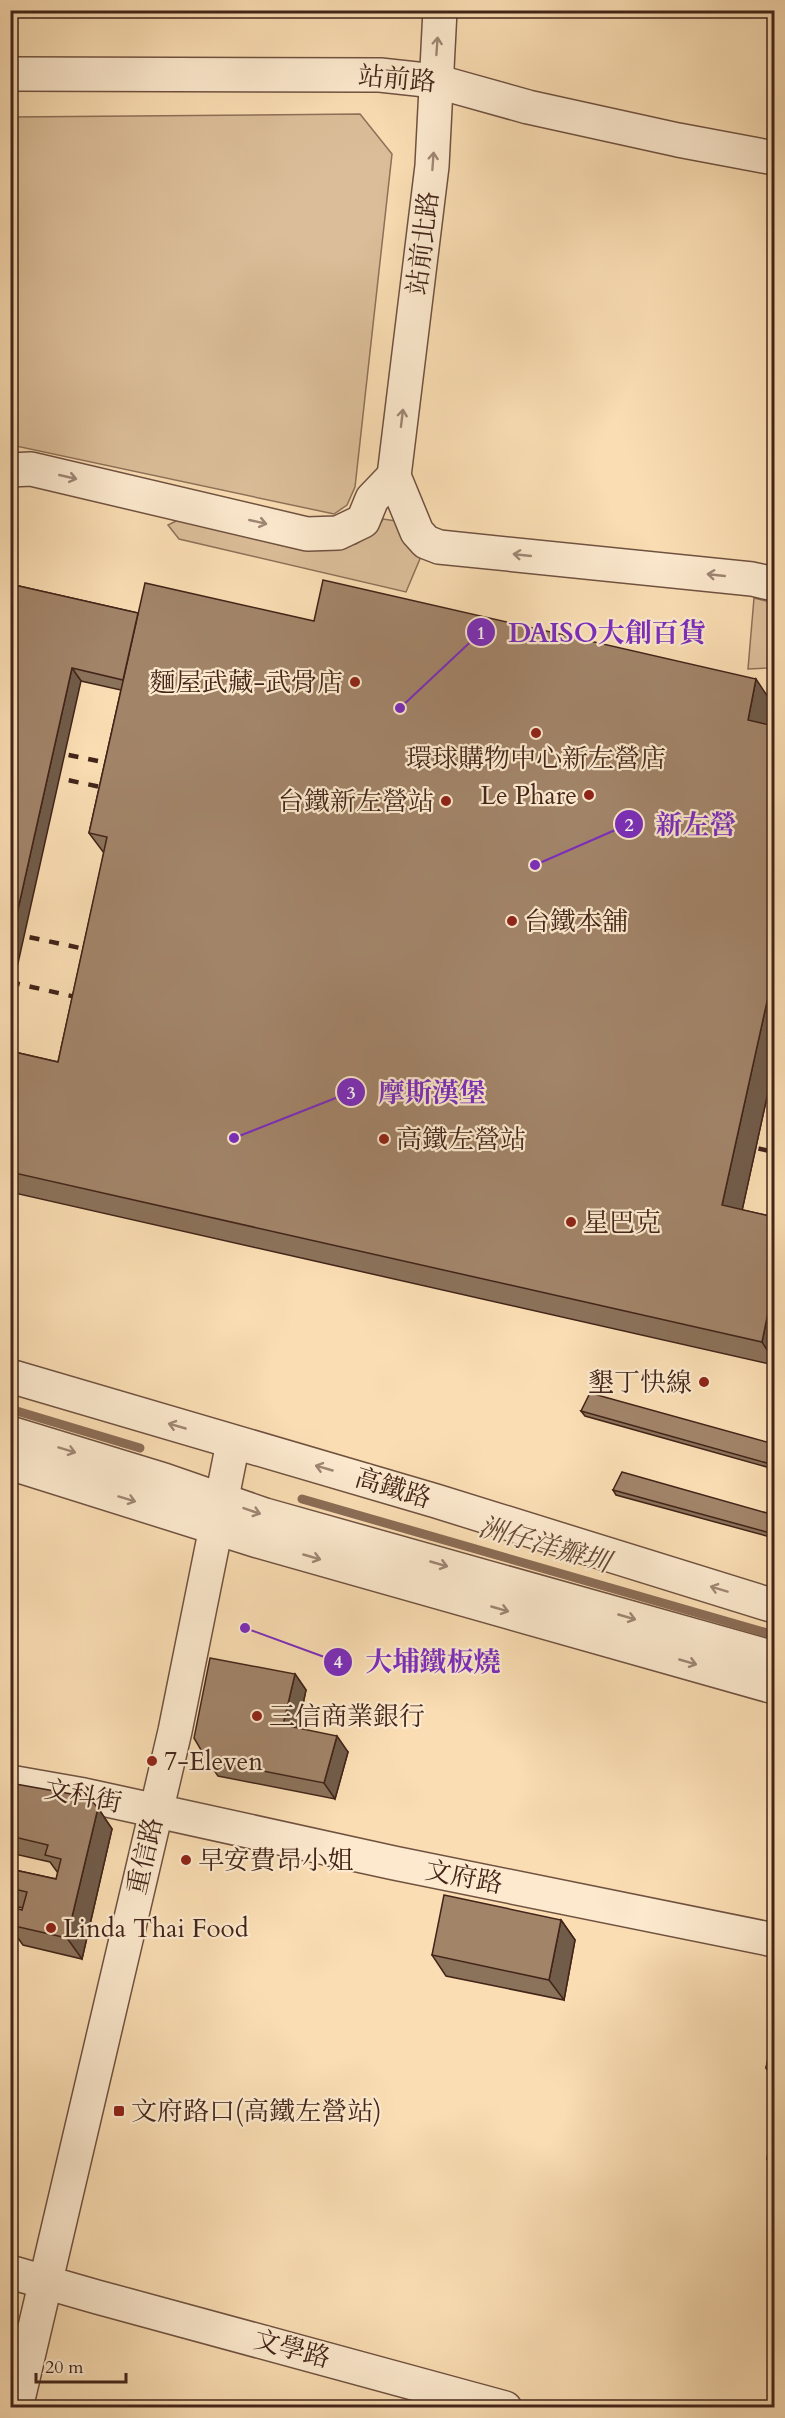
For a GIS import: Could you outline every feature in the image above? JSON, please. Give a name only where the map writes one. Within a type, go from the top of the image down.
[{"type":"street","name":"站前北路","points":[[440,10],[432,166],[394,476],[417,532],[426,542],[439,547],[752,579],[774,584]]},
{"type":"street","name":"站前路","points":[[10,74],[380,75],[435,81],[528,107],[678,140],[774,158]]},
{"type":"street","points":[[10,470],[31,469],[306,534],[338,533],[363,521],[372,499],[394,476]]},
{"type":"street","name":"高鐵路","points":[[10,1376],[436,1501],[774,1606]]},
{"type":"street","points":[[10,1433],[164,1480],[218,1514],[265,1515],[774,1658]]},
{"type":"street","name":"重信路","points":[[16,2408],[175,1731],[233,1443]]},
{"type":"street","points":[[10,1463],[218,1514],[774,1687]]},
{"type":"street","name":"文科街","points":[[10,1782],[155,1811]]},
{"type":"street","name":"文府路","points":[[155,1811],[394,1863],[774,1940]]},
{"type":"street","name":"文學路","points":[[10,2272],[505,2408]]},
{"type":"shaded area","points":[[360,114],[392,154],[355,487],[347,505],[334,514],[11,445],[11,117]]},
{"type":"shaded area","points":[[186,516],[330,550],[356,544],[376,531],[383,519],[396,521],[422,554],[406,592],[179,539],[168,525]]},
{"type":"shaded area","points":[[754,598],[774,603],[774,665],[767,668],[748,669]]},
{"type":"building","points":[[323,580],[756,679],[748,720],[774,726],[774,989],[770,988],[722,1205],[774,1217],[774,1283],[762,1342],[10,1172],[10,1051],[58,1062],[107,837],[89,833],[145,583],[314,621]]},
{"type":"building","points":[[10,584],[138,613],[123,680],[72,668],[10,945]]},
{"type":"building","points":[[590,1393],[774,1444],[774,1465],[581,1411]]},
{"type":"building","points":[[622,1472],[774,1515],[774,1534],[613,1490]]},
{"type":"building","name":"三信商業銀行","points":[[210,1658],[295,1674],[283,1725],[337,1736],[324,1783],[207,1760],[194,1738]]},
{"type":"building","points":[[10,1783],[88,1797],[98,1808],[67,1938],[10,1925],[12,1907],[22,1910],[27,1892],[10,1888],[10,1869],[56,1879],[61,1859],[45,1855],[48,1845],[10,1836]]},
{"type":"building","points":[[444,1895],[561,1920],[549,1980],[432,1955]]},
{"type":"building","points":[[774,2031],[774,2070],[766,2068]]},
{"type":"building","points":[[774,2122],[774,2161],[767,2159]]},
{"type":"waterway","name":"洲仔洋瓣圳","points":[[10,1409],[140,1448]]},
{"type":"waterway","name":"洲仔洋瓣圳","points":[[302,1499],[774,1635]]},
{"type":"railway","points":[[49,751],[122,766]]},
{"type":"railway","points":[[10,768],[115,790]]},
{"type":"railway","points":[[10,933],[99,952]]},
{"type":"railway","points":[[10,982],[89,1000]]},
{"type":"railway","points":[[753,1092],[774,1096]]},
{"type":"railway","points":[[739,1144],[774,1152]]},
{"type":"place","name":"麵屋武藏-武骨店","points":[[355,682]]},
{"type":"place","name":"DAISO大創百貨","points":[[400,708]]},
{"type":"place","name":"環球購物中心新左營店","points":[[536,733]]},
{"type":"place","name":"Le Phare","points":[[589,795]]},
{"type":"place","name":"台鐵新左營站","points":[[446,801]]},
{"type":"place","name":"新左營","points":[[535,865]]},
{"type":"place","name":"台鐵本舖","points":[[512,921]]},
{"type":"place","name":"摩斯漢堡","points":[[234,1138]]},
{"type":"place","name":"高鐵左營站","points":[[384,1139]]},
{"type":"place","name":"星巴克","points":[[571,1222]]},
{"type":"place","name":"墾丁快線","points":[[704,1382]]},
{"type":"place","name":"大埔鐵板燒","points":[[245,1628]]},
{"type":"place","name":"三信商業銀行","points":[[257,1716]]},
{"type":"place","name":"7-Eleven","points":[[152,1761]]},
{"type":"place","name":"早安費昂小姐","points":[[186,1860]]},
{"type":"place","name":"Linda Thai Food","points":[[51,1928]]},
{"type":"place","name":"文府路口(高鐵左營站)","points":[[119,2111]]}]
